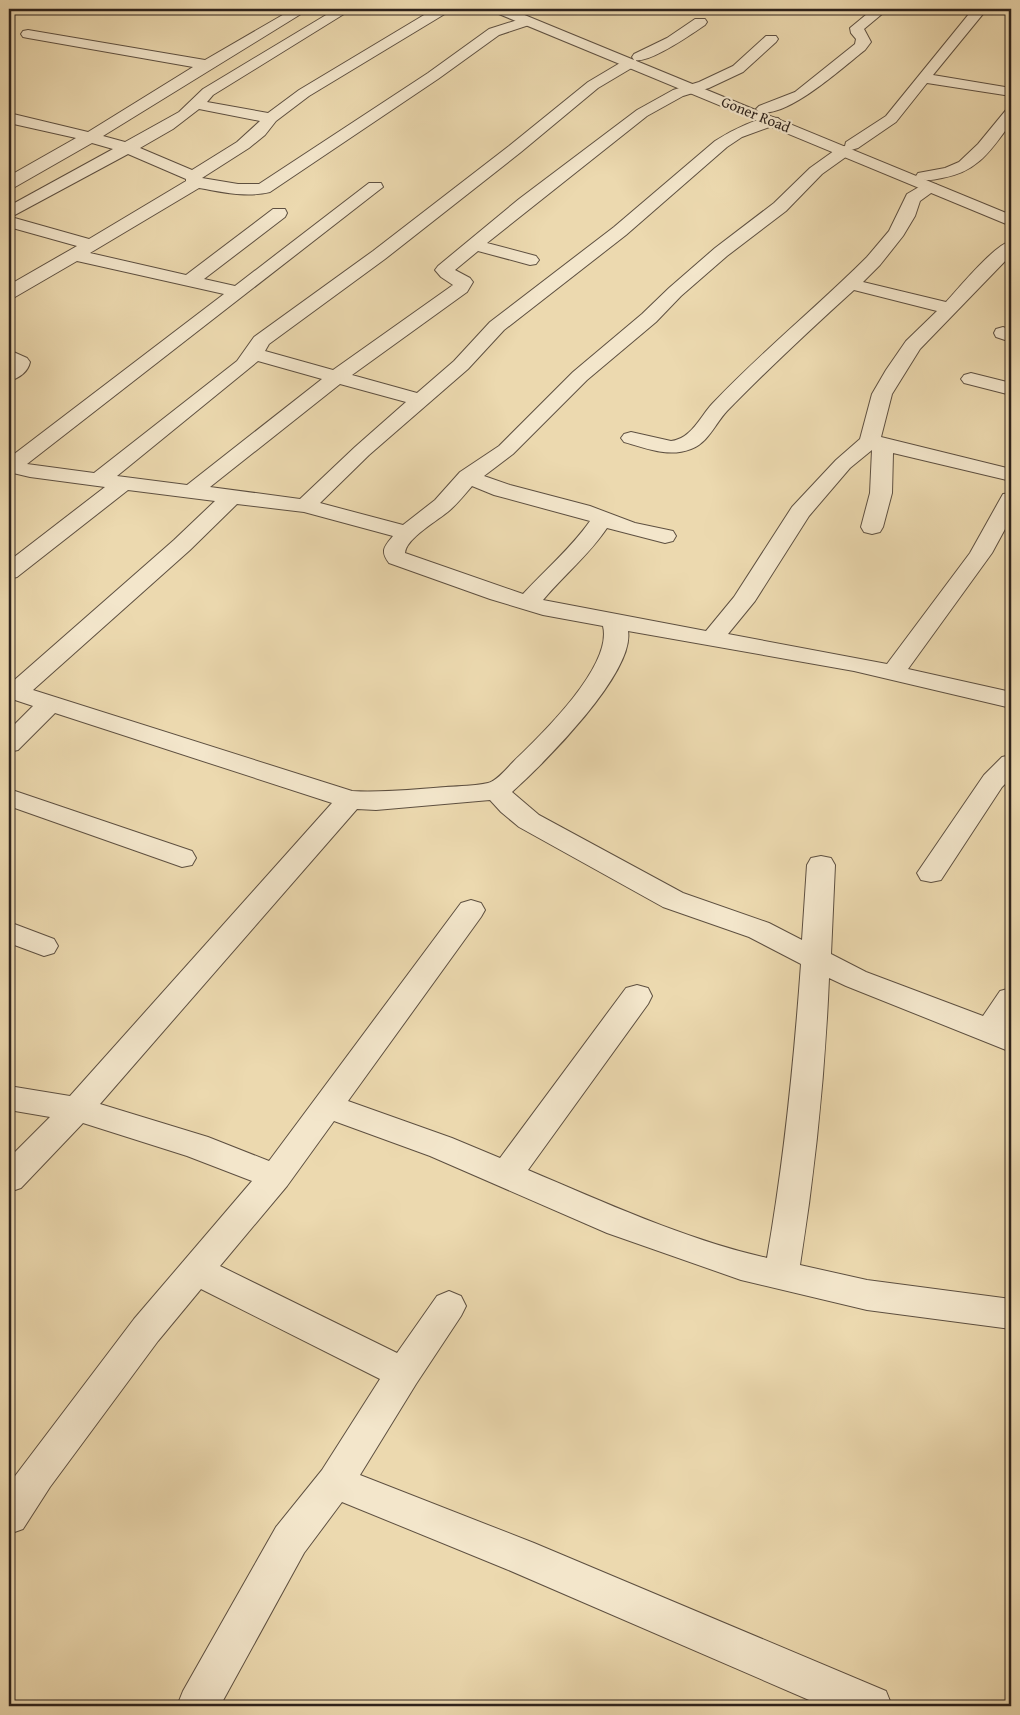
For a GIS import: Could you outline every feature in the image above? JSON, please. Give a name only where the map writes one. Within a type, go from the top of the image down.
[{"type":"street","points":[[9,183],[90,137],[302,9]]},
{"type":"street","points":[[9,213],[184,115],[208,92],[345,9]]},
{"type":"street","points":[[9,293],[190,187],[194,179],[243,145],[259,132],[271,118],[304,93],[442,9]]},
{"type":"street","name":"Goner Road","points":[[499,9],[525,15],[769,115],[927,182],[1011,221]]},
{"type":"street","points":[[305,506],[362,451],[461,365],[497,326],[620,231],[721,144],[800,95],[860,47],[864,42],[857,28],[881,9]]},
{"type":"street","points":[[980,9],[948,45],[925,78],[891,119],[816,171],[780,207],[721,252],[675,292],[649,318],[580,376],[506,450],[468,477],[443,505],[407,534],[394,549],[394,554],[397,558],[551,610],[712,638],[893,673],[1011,700]]},
{"type":"street","points":[[11,121],[90,137],[127,148],[194,179],[238,190],[264,188],[433,76],[494,32],[525,15]]},
{"type":"street","points":[[98,480],[244,364],[261,341],[379,255],[515,149],[593,84],[672,41],[700,22]]},
{"type":"street","points":[[28,34],[208,65]]},
{"type":"street","points":[[191,492],[336,377],[461,288],[464,282],[447,274],[444,270],[525,203],[642,113],[658,103],[738,69],[771,39]]},
{"type":"street","points":[[925,78],[1011,92]]},
{"type":"street","points":[[194,104],[271,118]]},
{"type":"street","points":[[632,438],[673,446],[683,445],[694,439],[718,409],[869,267],[895,236],[908,215],[913,198],[927,182],[964,165],[974,157],[1011,112]]},
{"type":"street","name":"Goner Road","points":[[927,182],[1011,212]]},
{"type":"street","points":[[10,467],[375,187]]},
{"type":"street","points":[[190,281],[279,213]]},
{"type":"street","points":[[9,222],[92,245]]},
{"type":"street","points":[[475,245],[530,260]]},
{"type":"street","points":[[872,528],[880,494],[880,471],[876,442],[882,394],[913,345],[950,309],[983,272],[1011,246]]},
{"type":"street","points":[[76,255],[238,292]]},
{"type":"street","points":[[850,284],[950,309]]},
{"type":"street","points":[[253,354],[422,400]]},
{"type":"street","points":[[9,356],[20,362],[19,367],[9,375]]},
{"type":"street","points":[[971,379],[1011,389]]},
{"type":"street","points":[[712,638],[743,601],[800,512],[844,464],[876,442],[1011,475]]},
{"type":"street","points":[[10,467],[305,506],[407,534]]},
{"type":"street","points":[[468,477],[502,490],[582,511],[629,528],[665,536]]},
{"type":"street","points":[[9,572],[124,483]]},
{"type":"street","points":[[12,691],[182,545],[232,497]]},
{"type":"street","points":[[893,673],[981,553],[1011,500]]},
{"type":"street","points":[[528,603],[555,572],[586,544],[603,518]]},
{"type":"street","points":[[12,691],[350,800],[376,801],[497,791],[554,737],[593,689],[611,658],[617,636],[614,621]]},
{"type":"street","points":[[9,744],[51,703]]},
{"type":"street","points":[[930,873],[993,782],[1011,763]]},
{"type":"street","points":[[497,791],[510,806],[529,821],[673,900],[759,930],[856,979],[1000,1036],[1011,998]]},
{"type":"street","points":[[9,797],[182,858]]},
{"type":"street","points":[[9,1179],[77,1109],[350,800]]},
{"type":"street","points":[[781,1275],[790,1221],[812,1024],[820,865]]},
{"type":"street","points":[[9,1516],[37,1475],[146,1330],[275,1177],[471,910]]},
{"type":"street","points":[[9,932],[44,946]]},
{"type":"street","points":[[506,1174],[637,996]]},
{"type":"street","points":[[9,1098],[77,1109],[197,1146],[275,1177]]},
{"type":"street","points":[[327,1106],[441,1147],[619,1223],[741,1266],[867,1295],[1011,1314]]},
{"type":"street","points":[[197,1271],[403,1373]]},
{"type":"street","points":[[198,1706],[290,1540],[335,1482],[403,1373],[449,1306]]},
{"type":"street","points":[[335,1482],[520,1556],[871,1706]]}]
